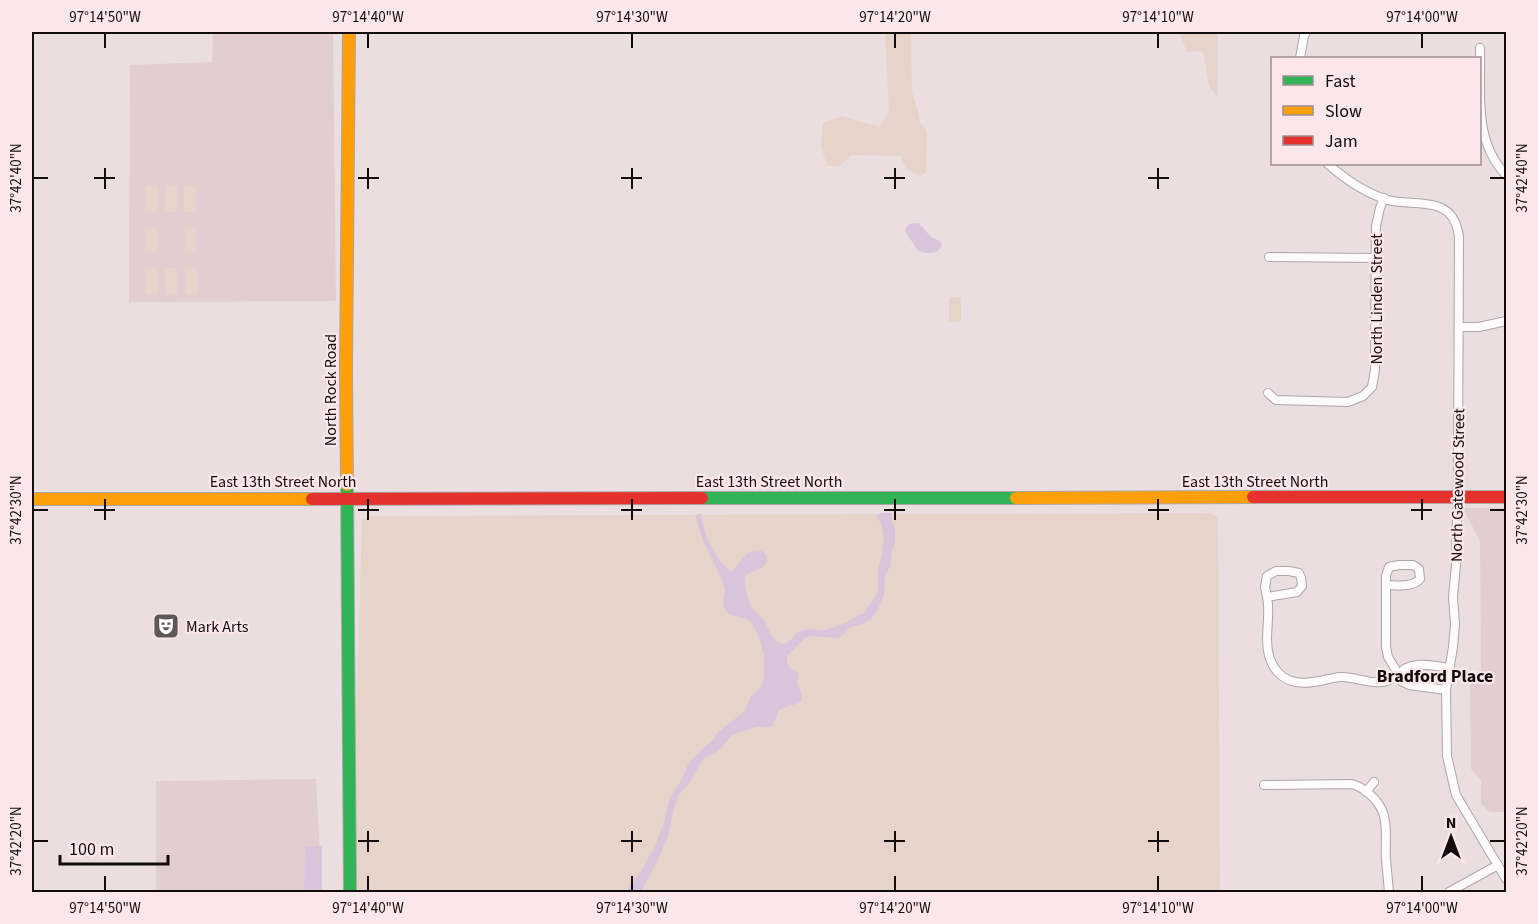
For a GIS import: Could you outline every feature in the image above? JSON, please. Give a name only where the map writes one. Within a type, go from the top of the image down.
[{"type":"main road","name":"North Rock Road","points":[[349,32],[346,370],[350,892]]},
{"type":"main road","name":"East 13th Street North","points":[[32,499],[1506,497]]},
{"type":"street","points":[[1300,57],[1306,32]]},
{"type":"street","points":[[1480,48],[1480,57]]},
{"type":"street","points":[[1481,88],[1482,128],[1490,153],[1506,175]]},
{"type":"street","name":"North Gatewood Street","points":[[1329,165],[1359,188],[1389,200],[1433,204],[1447,211],[1455,221],[1459,236],[1458,497],[1453,597],[1455,624],[1446,690],[1447,756],[1456,795],[1506,879]]},
{"type":"street","name":"North Linden Street","points":[[1268,393],[1276,400],[1348,402],[1363,396],[1372,387],[1376,370],[1376,226],[1384,198]]},
{"type":"street","points":[[1269,257],[1376,258]]},
{"type":"street","points":[[1459,327],[1479,327],[1506,321]]},
{"type":"street","points":[[1267,597],[1297,592],[1302,586],[1299,573],[1276,571],[1267,576],[1265,587],[1267,597],[1269,604],[1267,640],[1270,664],[1282,677],[1292,681],[1311,683],[1344,677],[1383,683],[1414,665],[1450,668]]},
{"type":"street","points":[[1386,585],[1386,647],[1388,657],[1401,681],[1409,685],[1446,690]]},
{"type":"street","points":[[1366,792],[1374,782]]},
{"type":"street","points":[[1264,785],[1352,784],[1378,802],[1385,819],[1389,892]]},
{"type":"street","points":[[1449,892],[1498,865]]},
{"type":"shaded area","points":[[213,32],[333,32],[336,301],[129,302],[130,65],[212,62]]},
{"type":"shaded area","points":[[885,32],[911,32],[912,92],[920,122],[927,132],[926,172],[920,177],[907,169],[900,156],[851,155],[840,166],[827,166],[821,146],[823,123],[842,116],[880,127],[889,111]]},
{"type":"shaded area","points":[[1179,32],[1218,32],[1218,98],[1209,86],[1203,51],[1187,52]]},
{"type":"shaded area","points":[[145,186],[157,186],[157,212],[145,212]]},
{"type":"shaded area","points":[[165,186],[177,186],[177,212],[165,212]]},
{"type":"shaded area","points":[[184,186],[196,186],[196,212],[184,212]]},
{"type":"shaded area","points":[[919,223],[931,237],[942,244],[938,251],[925,253],[918,251],[905,231],[910,224]]},
{"type":"shaded area","points":[[145,227],[157,227],[157,253],[145,253]]},
{"type":"shaded area","points":[[185,227],[196,227],[196,253],[185,253]]},
{"type":"shaded area","points":[[145,268],[157,268],[157,294],[145,294]]},
{"type":"shaded area","points":[[165,268],[177,268],[177,294],[165,294]]},
{"type":"shaded area","points":[[185,268],[197,268],[197,294],[185,294]]},
{"type":"shaded area","points":[[949,297],[961,297],[961,322],[949,322]]},
{"type":"shaded area","points":[[1463,508],[1506,508],[1506,812],[1490,812],[1481,804],[1481,780],[1471,769],[1470,679],[1481,669],[1480,541]]},
{"type":"shaded area","points":[[701,513],[710,545],[730,571],[752,551],[762,551],[767,556],[764,566],[751,572],[745,578],[745,587],[752,608],[764,620],[774,639],[782,644],[788,642],[798,632],[808,629],[825,630],[863,614],[878,592],[878,568],[884,537],[877,517],[880,513],[892,513],[895,542],[890,567],[885,575],[884,595],[871,619],[861,625],[850,627],[837,638],[807,637],[787,656],[790,668],[799,673],[797,683],[802,701],[779,710],[773,726],[756,727],[732,735],[722,747],[701,762],[691,781],[679,795],[668,836],[641,892],[625,892],[637,878],[655,846],[670,798],[689,762],[713,740],[719,731],[744,712],[751,696],[759,689],[764,679],[764,657],[760,640],[751,622],[726,612],[723,604],[725,591],[723,582],[704,543],[695,515]]},
{"type":"shaded area","points":[[1210,513],[1218,517],[1220,892],[351,892],[362,520],[372,516]]},
{"type":"shaded area","points":[[316,779],[322,892],[156,892],[156,781]]},
{"type":"shaded area","points":[[305,846],[322,846],[322,892],[304,892]]},
{"type":"traffic: fast","points":[[347,485],[350,892]]},
{"type":"traffic: fast","points":[[702,498],[1016,498]]},
{"type":"traffic: slow","points":[[347,485],[349,32]]},
{"type":"traffic: slow","points":[[1016,498],[1253,497]]},
{"type":"traffic: slow","points":[[32,499],[312,499]]},
{"type":"traffic: jam","points":[[1253,497],[1506,497]]},
{"type":"traffic: jam","points":[[312,499],[702,498]]},
{"type":"place","name":"Mark Arts","points":[[166,626]]},
{"type":"district","name":"Bradford Place","points":[[1435,676]]}]
